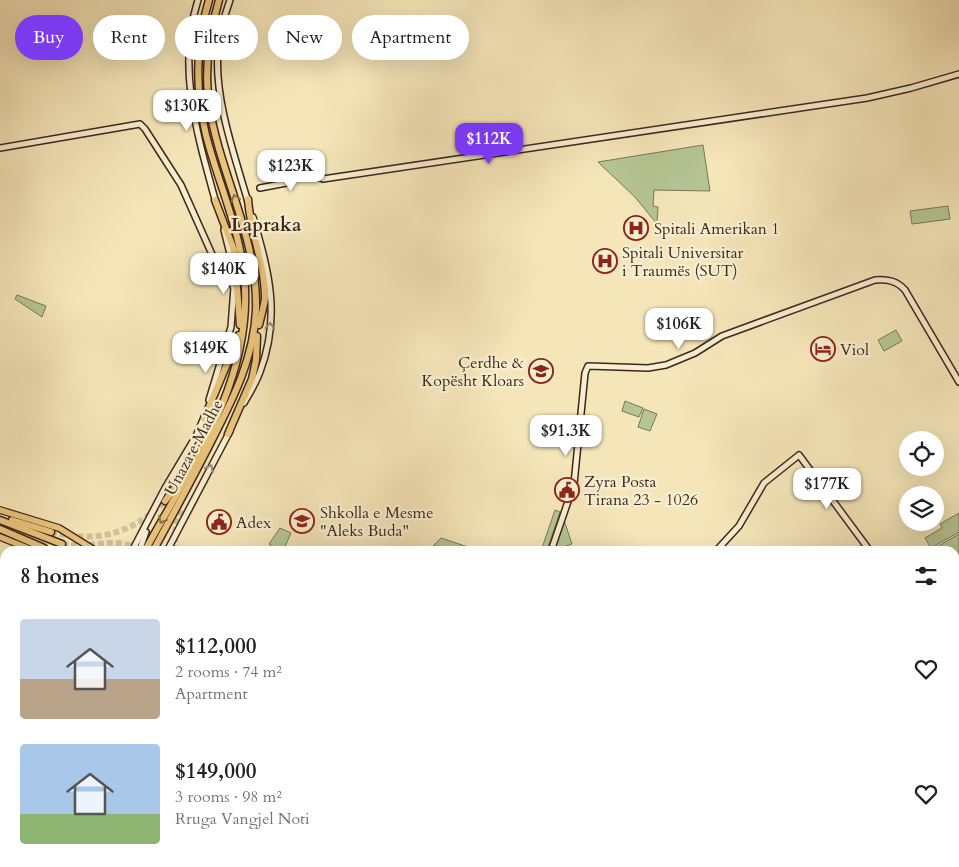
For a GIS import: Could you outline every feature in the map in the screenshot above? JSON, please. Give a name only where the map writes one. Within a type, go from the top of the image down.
[{"type":"highway","name":"Unaza e Madhe","points":[[149,546],[224,401],[241,341],[245,310],[244,272],[237,234],[208,140],[200,100],[198,79],[199,49],[209,0]]},
{"type":"highway","name":"Unaza e Madhe","points":[[150,546],[194,476],[232,401],[245,369],[256,312],[256,291],[252,259],[215,133],[209,104],[207,85],[208,55],[210,36],[219,0]]},
{"type":"highway","points":[[248,199],[249,218],[262,266],[264,290],[264,305],[258,325]]},
{"type":"highway","points":[[215,200],[234,250],[240,325]]},
{"type":"highway","points":[[228,434],[252,379],[256,360],[258,281],[252,259]]},
{"type":"highway","points":[[224,401],[239,335],[241,288],[244,272]]},
{"type":"highway","points":[[204,418],[239,335]]},
{"type":"highway","points":[[245,369],[253,355],[257,336]]},
{"type":"highway","points":[[165,501],[194,462]]},
{"type":"highway","points":[[181,510],[194,476]]},
{"type":"highway","points":[[0,516],[51,532]]},
{"type":"highway","points":[[0,520],[62,546],[0,524]]},
{"type":"highway","points":[[0,528],[40,546]]},
{"type":"main road","points":[[135,546],[204,418],[231,327],[234,288],[232,262],[195,122],[189,88],[188,50],[198,0]]},
{"type":"main road","points":[[169,546],[260,374],[269,338],[272,301],[268,267],[222,104],[217,71],[221,28],[230,0]]},
{"type":"main road","points":[[260,188],[286,183],[311,170],[318,178],[323,179],[580,142],[867,98],[959,74]]},
{"type":"main road","points":[[0,148],[140,124],[180,185],[218,269],[231,280],[234,288]]},
{"type":"main road","points":[[218,269],[226,269],[232,262]]},
{"type":"main road","points":[[553,546],[574,484],[586,368],[593,365],[648,368],[666,365],[695,353],[718,338],[875,280],[894,281],[906,290],[959,382]]},
{"type":"main road","points":[[721,546],[740,526],[764,483],[799,456],[866,546]]},
{"type":"main road","points":[[145,546],[142,540],[156,513],[165,488]]},
{"type":"main road","points":[[0,510],[59,528],[88,546]]},
{"type":"main road","points":[[0,536],[23,546]]},
{"type":"green space","points":[[703,145],[710,191],[654,190],[653,206],[658,207],[657,224],[635,197],[598,162]]},
{"type":"green space","points":[[948,206],[950,219],[912,224],[910,211]]},
{"type":"green space","points":[[17,295],[46,306],[42,317],[15,299]]},
{"type":"green space","points":[[896,330],[902,341],[884,351],[878,340]]},
{"type":"green space","points":[[625,401],[643,408],[639,417],[622,411]]},
{"type":"green space","points":[[644,409],[657,414],[650,431],[638,427]]},
{"type":"green space","points":[[555,510],[560,512],[548,546],[543,546]]},
{"type":"green space","points":[[959,513],[959,532],[934,546],[930,546],[925,538],[937,531],[944,531],[944,522]]},
{"type":"green space","points":[[563,517],[572,544],[553,546]]},
{"type":"green space","points":[[280,528],[291,533],[285,546],[272,546],[269,544]]},
{"type":"green space","points":[[959,534],[959,546],[939,546]]},
{"type":"green space","points":[[441,538],[465,546],[434,546]]},
{"type":"tunnel","points":[[51,532],[84,536],[99,536],[113,533],[140,521],[165,501]]},
{"type":"tunnel","points":[[174,546],[176,525],[181,510]]},
{"type":"tunnel","points":[[62,544],[113,543],[133,546]]},
{"type":"place","name":"Spitali Amerikan 1","points":[[636,228]]},
{"type":"place","name":"Spitali Universitar i Traumës (SUT)","points":[[605,261]]},
{"type":"place","name":"Viol","points":[[823,349]]},
{"type":"place","name":"Çerdhe & Kopësht Kloars","points":[[541,371]]},
{"type":"place","name":"Zyra Posta Tirana 23 - 1026","points":[[567,490]]},
{"type":"place","name":"Shkolla e Mesme \"Aleks Buda\"","points":[[302,521]]},
{"type":"place","name":"Adex","points":[[219,522]]},
{"type":"district","name":"Lapraka","points":[[266,224]]}]
